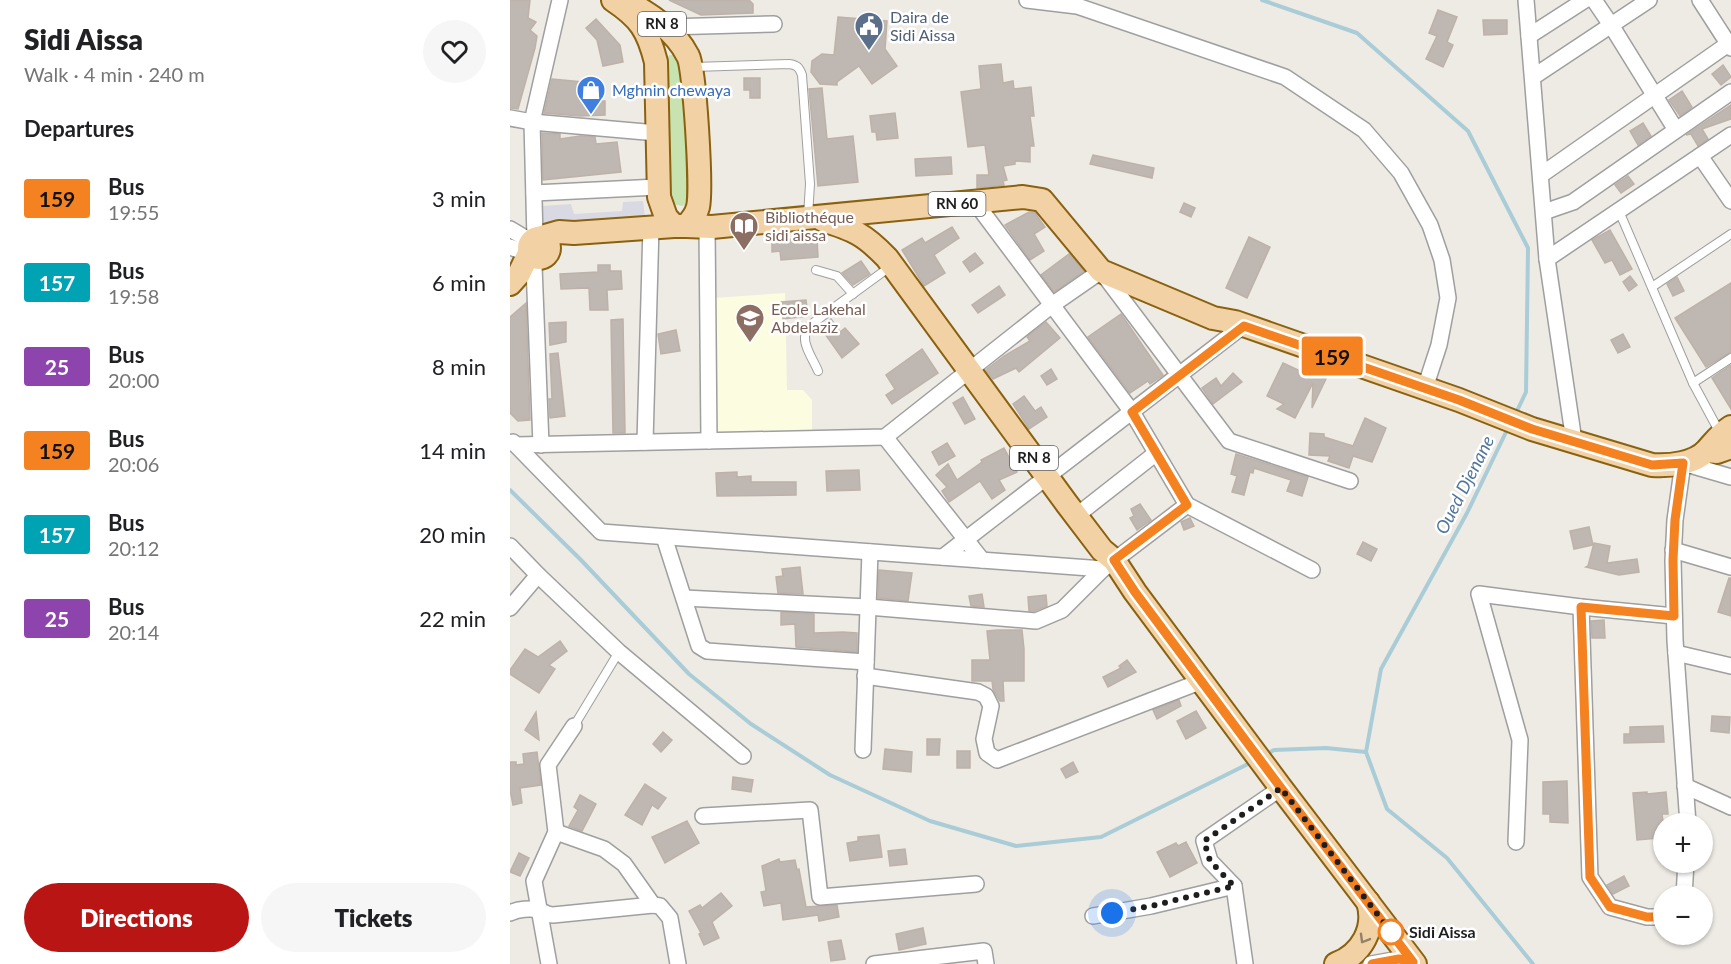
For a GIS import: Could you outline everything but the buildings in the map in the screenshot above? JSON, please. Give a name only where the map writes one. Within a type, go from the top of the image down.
[{"type":"main road","name":"RN 8","points":[[613,0],[639,20],[651,40],[656,62]]},
{"type":"main road","name":"RN 8","points":[[624,0],[667,27],[681,44],[691,63]]},
{"type":"main road","points":[[615,229],[648,219],[655,212],[659,192],[656,62],[659,55],[672,49],[686,54],[691,63],[699,195],[695,217],[689,226]]},
{"type":"main road","points":[[659,192],[666,217],[689,226]]},
{"type":"main road","points":[[699,195],[705,207],[719,219],[737,225]]},
{"type":"main road","name":"RN 60","points":[[810,217],[1023,197],[1042,200],[1080,247],[1195,297],[1240,324],[1459,400],[1532,429],[1652,465],[1683,463],[1722,440]]},
{"type":"main road","name":"RN 8","points":[[737,225],[810,217],[855,230],[870,241],[892,265],[1102,550],[1109,565],[1135,592],[1414,963]]},
{"type":"main road","points":[[528,256],[559,232],[574,233],[651,226],[737,225]]},
{"type":"main road","points":[[1080,247],[1101,271],[1213,318],[1240,324]]},
{"type":"main road","points":[[1336,964],[1350,956],[1366,938],[1371,918],[1368,902]]},
{"type":"street","points":[[541,445],[528,256],[534,194],[532,122],[560,0]]},
{"type":"street","points":[[1027,0],[1077,6],[1285,77],[1364,130],[1401,173],[1430,225],[1442,260],[1448,298],[1439,345],[1425,388]]},
{"type":"street","points":[[1529,36],[1585,0]]},
{"type":"street","points":[[1594,0],[1676,130]]},
{"type":"street","points":[[1533,77],[1649,0]]},
{"type":"street","points":[[1541,175],[1730,45],[1700,0]]},
{"type":"street","points":[[1523,2],[1533,77],[1547,259],[1574,441]]},
{"type":"street","points":[[667,27],[774,24]]},
{"type":"street","points":[[1544,212],[1574,202],[1731,92]]},
{"type":"street","points":[[510,118],[657,133]]},
{"type":"street","points":[[1547,259],[1731,135]]},
{"type":"street","points":[[1700,156],[1731,201]]},
{"type":"street","points":[[534,194],[659,192]]},
{"type":"street","points":[[975,202],[1132,412],[1187,505],[1312,570]]},
{"type":"street","points":[[645,442],[651,226]]},
{"type":"street","points":[[689,226],[709,441]]},
{"type":"street","points":[[510,229],[528,256]]},
{"type":"street","points":[[513,442],[541,445],[885,437],[1052,305],[1101,271],[1229,441],[1350,481]]},
{"type":"street","points":[[943,557],[1132,412],[1240,324]]},
{"type":"street","points":[[885,437],[982,560]]},
{"type":"street","points":[[513,442],[601,532],[982,560],[1109,565]]},
{"type":"street","points":[[1076,516],[1155,454]]},
{"type":"street","points":[[1687,813],[1674,616],[1674,550],[1683,463],[1731,477]]},
{"type":"street","points":[[684,598],[868,607],[1036,621],[1062,610],[1109,565],[1187,505]]},
{"type":"street","points":[[664,537],[699,646],[706,651],[866,669],[978,692],[986,696],[991,706],[984,739],[987,753],[997,760],[1202,681]]},
{"type":"street","points":[[510,546],[538,575],[743,756]]},
{"type":"street","points":[[1674,550],[1731,567]]},
{"type":"street","points":[[863,750],[870,552]]},
{"type":"street","points":[[510,608],[538,575]]},
{"type":"street","points":[[1516,842],[1520,740],[1479,594],[1674,616]]},
{"type":"street","points":[[1581,607],[1590,877],[1610,907],[1653,917]]},
{"type":"street","points":[[1676,653],[1731,666]]},
{"type":"street","points":[[549,964],[534,882],[556,832],[548,765],[574,726]]},
{"type":"street","points":[[1245,964],[1234,886],[1210,861],[1204,841],[1278,784]]},
{"type":"street","points":[[1685,786],[1731,807]]},
{"type":"street","points":[[703,816],[810,810],[820,897],[976,884]]},
{"type":"street","points":[[556,832],[604,849],[624,864],[653,905]]},
{"type":"street","points":[[1093,916],[1151,906],[1234,886]]},
{"type":"street","points":[[510,913],[517,909],[540,910],[546,915],[553,915],[660,906],[670,918],[678,964]]},
{"type":"street","points":[[874,964],[984,951],[986,964]]},
{"type":"street","points":[[1371,964],[1399,959],[1414,963]]},
{"type":"lane","points":[[691,63],[797,65],[802,75],[810,184],[810,217]]},
{"type":"lane","points":[[1619,211],[1693,383],[1722,440]]},
{"type":"lane","points":[[1652,287],[1731,234]]},
{"type":"lane","points":[[818,370],[805,336],[807,331],[813,323],[892,265]]},
{"type":"lane","points":[[816,270],[837,276],[853,294]]},
{"type":"lane","points":[[1693,383],[1731,358]]},
{"type":"lane","points":[[574,726],[621,649]]},
{"type":"shaded area","points":[[643,201],[645,217],[541,224],[539,208],[542,206],[571,204],[574,214],[622,211],[623,202]]},
{"type":"shaded area","name":"Ecole Lakehal Abdelaziz","points":[[785,293],[787,390],[803,390],[812,400],[812,433],[715,433],[714,298]]},
{"type":"green space","points":[[670,55],[676,55],[684,61],[691,198],[682,206],[673,204],[670,200],[665,59]]},
{"type":"waterway","name":"Oued Djenane","points":[[1262,0],[1357,33],[1468,131],[1528,248],[1526,392],[1516,413]]},
{"type":"waterway","name":"Oued Djenane","points":[[1508,428],[1467,513],[1381,669],[1366,752],[1387,809],[1447,858],[1533,964]]},
{"type":"waterway","points":[[510,490],[581,560],[689,674],[751,724],[830,775],[930,821],[1016,846],[1101,837],[1252,762]]},
{"type":"waterway","points":[[1267,754],[1274,750],[1326,748],[1366,752]]},
{"type":"bus line","name":"159","points":[[1372,964],[1399,959],[1413,962],[1135,592],[1114,560],[1187,505],[1132,412],[1244,326],[1459,400],[1532,429],[1652,465],[1683,463],[1675,520],[1674,616],[1581,607],[1590,877],[1610,907],[1653,917]]},
{"type":"place","name":"Daira de Sidi Aissa","points":[[869,52]]},
{"type":"place","name":"Mghnin chewaya","points":[[591,116]]},
{"type":"place","name":"Bibliothéque sidi aissa","points":[[744,252]]},
{"type":"place","name":"Ecole Lakehal Abdelaziz","points":[[750,344]]},
{"type":"place","name":"Sidi Aissa","points":[[1391,932]]},
{"type":"route","points":[[1112,913],[1234,886],[1210,861],[1204,841],[1281,788],[1391,932]]}]
